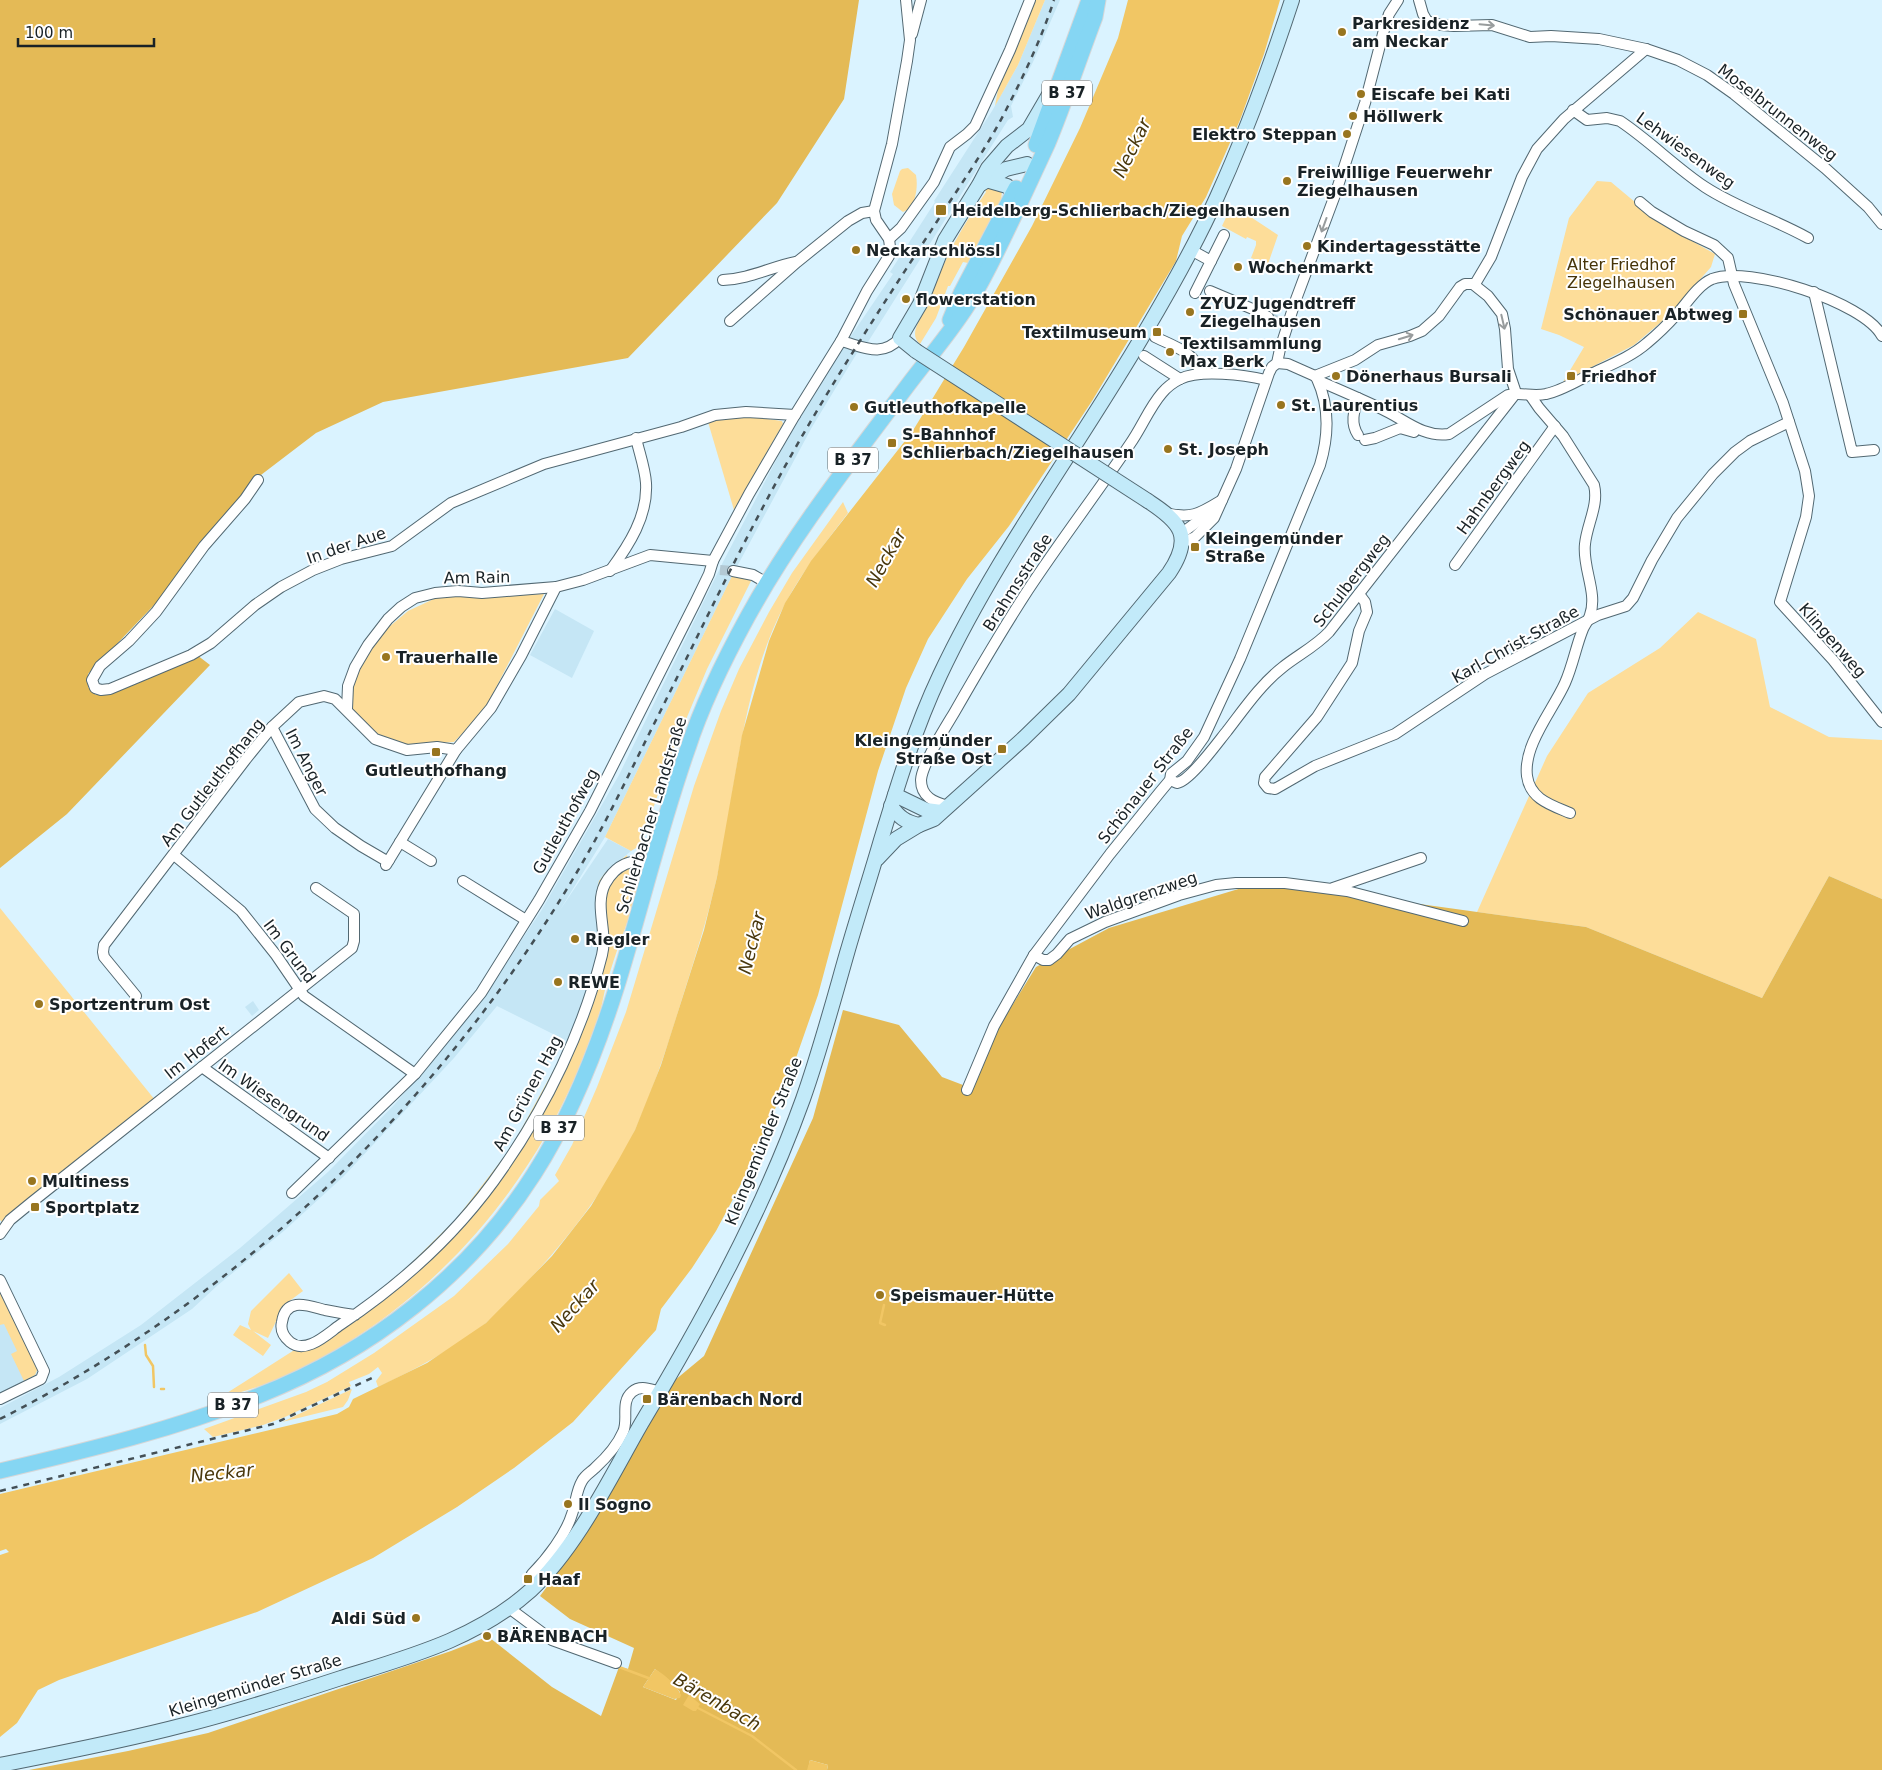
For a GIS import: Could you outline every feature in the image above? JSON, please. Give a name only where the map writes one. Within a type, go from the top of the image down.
[{"type":"main road","name":"Schlierbacher Landstraße","points":[[0,1471],[158,1430],[260,1395],[312,1372],[369,1340],[440,1285],[463,1263],[525,1188],[549,1149],[583,1078],[599,1038],[615,992],[668,809],[696,725],[717,676],[767,583],[827,495],[969,305],[993,261],[1032,166],[1089,0]]},
{"type":"main road","name":"Schlierbacher Landstraße","points":[[942,340],[961,293],[1014,193],[1032,166],[1065,100],[1095,17],[1098,0]]},
{"type":"main road","name":"Kleingemünder Straße","points":[[0,1765],[182,1726],[301,1691],[442,1644],[476,1629],[509,1608],[538,1582],[573,1540],[660,1392],[709,1304],[758,1208],[799,1110],[826,1028],[893,801],[930,699],[970,616],[1010,546],[1143,336],[1191,250],[1216,200],[1248,124],[1292,0]]},
{"type":"main road","points":[[1061,78],[1053,87],[1029,129],[1006,146],[988,168],[983,182],[945,240],[920,304],[900,338],[916,351],[1164,512],[1174,520],[1182,538]]},
{"type":"main road","points":[[996,157],[1015,156],[1032,166]]},
{"type":"main road","points":[[983,182],[1006,169],[1032,166]]},
{"type":"main road","points":[[983,182],[1007,186],[1014,193]]},
{"type":"main road","name":"Kleingemünder Straße","points":[[875,862],[896,839],[919,825],[928,822],[944,809],[1024,738],[1068,694],[1168,573],[1177,559],[1182,538]]},
{"type":"main road","points":[[893,801],[926,810],[944,809]]},
{"type":"main road","points":[[893,801],[900,818],[908,823],[919,825]]},
{"type":"street","points":[[906,0],[910,40]]},
{"type":"street","points":[[795,415],[841,341],[872,283],[889,256],[889,239],[876,220],[874,211],[892,144],[910,40],[920,0]]},
{"type":"street","points":[[889,239],[901,228],[934,182],[950,147],[975,126],[1010,50],[1030,0]]},
{"type":"street","points":[[1182,538],[1222,500],[1239,462],[1266,380],[1271,368],[1277,363],[1285,324],[1353,142],[1371,82],[1383,32],[1391,11],[1398,0]]},
{"type":"street","name":"Moselbrunnenweg","points":[[1419,0],[1424,18],[1428,22],[1441,25],[1492,25],[1530,37],[1599,39],[1646,49],[1678,60],[1724,86],[1826,168],[1868,207],[1882,224]]},
{"type":"street","points":[[1475,284],[1492,257],[1529,161],[1543,141],[1573,110],[1646,49]]},
{"type":"street","name":"Lehwiesenweg","points":[[1573,110],[1585,120],[1607,118],[1620,121],[1704,186],[1732,203],[1773,220],[1808,238]]},
{"type":"street","points":[[1640,202],[1652,212],[1684,231],[1720,249],[1728,258],[1737,291],[1766,359],[1789,422]]},
{"type":"street","points":[[730,321],[797,262],[853,217],[874,211]]},
{"type":"street","points":[[1195,293],[1224,235]]},
{"type":"street","points":[[1191,250],[1211,261]]},
{"type":"street","points":[[724,280],[747,277],[778,266],[797,262]]},
{"type":"street","points":[[1358,398],[1353,426],[1361,437],[1375,438],[1400,428],[1420,434],[1424,432],[1449,434],[1505,396],[1516,393],[1530,396],[1554,392],[1630,355],[1648,343],[1708,281],[1718,277],[1790,284],[1814,292],[1865,318],[1882,336]]},
{"type":"street","points":[[1317,379],[1355,360],[1381,343],[1422,331],[1439,316],[1460,287],[1475,284],[1493,301],[1503,317],[1508,369],[1516,393]]},
{"type":"street","points":[[1210,291],[1268,317]]},
{"type":"street","points":[[1814,292],[1852,452],[1874,450]]},
{"type":"street","points":[[1155,337],[1185,352],[1194,360],[1200,374]]},
{"type":"street","points":[[841,341],[879,350],[894,346],[900,338]]},
{"type":"street","points":[[1144,356],[1180,379]]},
{"type":"street","points":[[1277,363],[1286,363],[1385,410],[1424,432]]},
{"type":"street","name":"Brahmsstraße","points":[[944,809],[924,794],[921,782],[924,770],[935,747],[1004,628],[1054,552],[1131,444],[1155,402],[1167,389],[1180,379],[1190,375],[1251,377],[1266,380]]},
{"type":"street","name":"Schönauer Straße","points":[[967,1090],[994,1026],[1034,955],[1110,854],[1170,780],[1171,774],[1187,761],[1200,743],[1216,713],[1246,645],[1326,446],[1327,428],[1317,379]]},
{"type":"street","name":"Schulbergweg","points":[[1170,780],[1179,783],[1187,778],[1267,682],[1283,667],[1322,640],[1516,393]]},
{"type":"street","points":[[1530,396],[1566,440],[1595,489],[1595,504],[1584,549],[1591,593],[1591,614],[1583,629],[1565,684],[1532,745],[1526,770],[1530,786],[1536,796],[1570,813]]},
{"type":"street","name":"In der Aue","points":[[258,480],[245,499],[204,546],[156,612],[129,641],[96,670],[92,680],[95,688],[102,690],[110,689],[191,655],[211,643],[255,605],[322,566],[341,559],[392,546],[451,503],[544,464],[681,427],[719,414],[746,412],[795,415]]},
{"type":"street","name":"Gutleuthofweg","points":[[292,1193],[415,1074],[481,993],[590,811],[701,592],[795,415]]},
{"type":"street","name":"Klingenweg","points":[[1789,422],[1805,471],[1809,506],[1780,602],[1833,660],[1882,722]]},
{"type":"street","name":"Karl-Christ-Straße","points":[[1359,594],[1366,602],[1368,608],[1358,631],[1352,663],[1317,717],[1266,777],[1264,783],[1268,788],[1275,789],[1315,766],[1400,732],[1479,677],[1588,620],[1621,608],[1630,602],[1671,526],[1713,474],[1735,452],[1750,441],[1789,422]]},
{"type":"street","name":"Hahnbergweg","points":[[1455,565],[1555,426]]},
{"type":"street","points":[[610,571],[626,549],[639,522],[646,501],[646,481],[636,438]]},
{"type":"street","points":[[1164,512],[1180,516],[1190,516],[1222,500]]},
{"type":"street","points":[[431,861],[400,842],[456,750],[491,708],[521,656],[556,587],[610,571],[650,555],[677,556],[714,567]]},
{"type":"street","points":[[734,571],[747,573],[767,583]]},
{"type":"street","name":"Am Rain","points":[[347,709],[348,686],[355,667],[368,645],[388,619],[415,598],[435,593],[458,591],[482,593],[556,587]]},
{"type":"street","name":"Am Gutleuthofhang","points":[[136,996],[104,956],[103,949],[107,941],[246,759],[272,727],[299,702],[324,696],[335,700],[347,709],[375,739],[407,750],[437,747],[456,750]]},
{"type":"street","name":"Im Anger","points":[[272,727],[315,809],[335,828],[387,863],[400,842]]},
{"type":"street","name":"Im Grund","points":[[174,855],[241,911],[276,955],[304,996],[415,1074]]},
{"type":"street","name":"Waldgrenzweg","points":[[1330,889],[1421,858]]},
{"type":"street","name":"Am Grünen Hag","points":[[355,1315],[330,1311],[306,1304],[292,1306],[286,1312],[282,1321],[282,1328],[284,1336],[293,1344],[307,1346],[355,1315],[395,1285],[446,1237],[476,1204],[507,1163],[558,1074],[575,1037],[603,953],[604,935],[600,903],[605,883],[614,872],[629,862],[639,860],[652,863]]},
{"type":"street","points":[[463,881],[526,920]]},
{"type":"street","name":"Waldgrenzweg","points":[[1034,955],[1043,960],[1049,960],[1070,939],[1094,926],[1178,895],[1216,885],[1236,883],[1285,883],[1355,893],[1463,921]]},
{"type":"street","name":"Im Hofert","points":[[0,1234],[6,1224],[16,1214],[352,948],[354,941],[354,914],[316,888]]},
{"type":"street","name":"Im Wiesengrund","points":[[202,1067],[329,1158]]},
{"type":"street","points":[[0,1280],[43,1366],[44,1373],[41,1379],[0,1399]]},
{"type":"street","points":[[538,1582],[532,1574],[558,1541],[572,1516],[582,1482],[613,1450],[627,1424],[626,1404],[629,1396],[633,1391],[640,1388],[660,1392]]},
{"type":"street","points":[[509,1608],[552,1640],[616,1663]]},
{"type":"shaded area","points":[[0,0],[859,0],[844,99],[777,203],[628,358],[383,402],[316,433],[257,478],[156,603],[88,674],[88,687],[96,695],[112,692],[197,655],[210,665],[67,814],[0,868]]},
{"type":"shaded area","points":[[1045,0],[1060,0],[1033,62],[1011,106],[1013,117],[1008,120],[861,353],[857,353],[812,427],[733,574],[605,837],[560,910],[608,839],[631,851],[605,873],[596,965],[569,1042],[497,1006],[454,1058],[344,1176],[285,1230],[192,1309],[87,1379],[0,1424],[0,1408],[59,1377],[141,1325],[240,1248],[328,1172],[394,1105],[450,1040],[482,999],[541,911],[619,775],[723,562],[783,447],[838,355],[893,274],[890,272],[992,111],[1018,65]]},
{"type":"shaded area","points":[[555,609],[594,631],[572,678],[530,655]]},
{"type":"shaded area","points":[[1829,876],[1882,899],[1882,1770],[827,1770],[828,1765],[810,1760],[808,1770],[29,1770],[208,1733],[451,1651],[484,1638],[490,1638],[552,1687],[601,1716],[619,1667],[628,1669],[634,1648],[570,1619],[540,1596],[567,1560],[651,1400],[704,1356],[813,1118],[843,1010],[899,1025],[942,1077],[963,1085],[1036,967],[1109,928],[1255,884],[1333,892],[1586,927],[1762,998]],"holes":[[[655,1669],[680,1692],[676,1700],[643,1687]]]},
{"type":"shaded area","points":[[253,1001],[259,1010],[252,1016],[245,1007]]},
{"type":"shaded area","points":[[0,1289],[41,1373],[34,1379],[0,1395]]},
{"type":"green space","points":[[1033,0],[1045,0],[1018,65],[995,106],[1000,78]]},
{"type":"green space","points":[[908,168],[916,175],[917,188],[911,208],[903,212],[894,205],[892,194],[900,171]]},
{"type":"green space","name":"Alter Friedhof Ziegelhausen","points":[[1597,181],[1611,182],[1660,223],[1715,254],[1711,267],[1667,317],[1634,345],[1563,382],[1584,347],[1541,329],[1569,218]]},
{"type":"green space","points":[[990,186],[1002,191],[1001,201],[968,263],[963,262],[950,286],[948,286],[936,318],[920,344],[916,340],[915,335],[917,325],[928,304],[932,305],[934,299],[931,297],[942,268],[962,230],[986,192],[985,190]]},
{"type":"green space","points":[[1234,206],[1278,235],[1268,264],[1251,258],[1256,241],[1247,237],[1246,239],[1222,226],[1231,207],[1233,208]]},
{"type":"green space","points":[[747,416],[782,421],[783,424],[734,510],[708,422],[716,419]]},
{"type":"green space","points":[[843,502],[848,513],[815,556],[786,602],[771,634],[759,668],[742,737],[717,877],[695,956],[666,1050],[643,1113],[601,1191],[572,1230],[525,1284],[485,1324],[447,1351],[378,1387],[376,1381],[382,1373],[378,1367],[369,1374],[349,1382],[351,1386],[285,1417],[263,1425],[213,1437],[204,1429],[306,1392],[327,1382],[374,1353],[454,1296],[508,1244],[539,1206],[540,1200],[559,1181],[555,1175],[572,1145],[626,1012],[694,786],[721,711],[739,669],[769,612],[792,573]]},
{"type":"green space","points":[[733,574],[753,577],[707,669],[670,758],[641,845],[631,851],[605,837]]},
{"type":"green space","points":[[544,594],[484,711],[454,742],[409,745],[377,734],[362,724],[351,708],[354,677],[364,657],[383,632],[408,611],[438,597]]},
{"type":"green space","points":[[1698,612],[1756,639],[1770,707],[1829,737],[1882,740],[1882,899],[1829,876],[1762,998],[1586,927],[1477,912],[1547,756],[1588,693],[1660,648]]},
{"type":"green space","points":[[627,855],[631,875],[640,886],[614,961],[595,1025],[576,1075],[556,1117],[533,1157],[507,1195],[478,1231],[447,1264],[413,1296],[376,1324],[337,1349],[295,1372],[265,1384],[219,1398],[360,1308],[403,1271],[456,1219],[511,1148],[569,1042],[596,965],[600,939],[595,899],[599,881],[605,873]]},
{"type":"green space","name":"Sportzentrum Ost","points":[[0,908],[155,1100],[2,1222],[0,1220]]},
{"type":"green space","points":[[289,1273],[303,1291],[284,1305],[268,1338],[253,1331],[271,1345],[263,1356],[233,1335],[240,1325],[251,1330],[248,1324],[251,1311]]},
{"type":"green space","points":[[0,1293],[38,1368],[35,1375],[24,1381],[11,1354],[17,1351],[4,1324],[0,1325]]},
{"type":"green space","points":[[352,1389],[343,1407],[282,1422]]},
{"type":"water","name":"Neckar","points":[[1128,0],[1280,0],[1264,54],[1240,120],[1206,197],[1182,236],[1176,261],[1092,401],[1009,526],[967,579],[928,639],[906,688],[878,771],[818,995],[789,1078],[741,1184],[716,1231],[692,1268],[661,1309],[656,1330],[573,1422],[514,1468],[457,1507],[373,1558],[257,1612],[59,1680],[38,1690],[17,1723],[0,1737],[0,1555],[9,1552],[6,1549],[0,1551],[0,1494],[337,1414],[349,1407],[353,1399],[427,1363],[486,1323],[552,1256],[591,1206],[635,1130],[661,1065],[704,930],[717,877],[742,735],[769,641],[785,603],[811,561],[912,432],[964,347],[1032,226],[1080,128],[1118,38]]},
{"type":"water","points":[[655,1669],[673,1684],[681,1695],[680,1698],[674,1699],[643,1687]]},
{"type":"water","points":[[689,1695],[700,1704],[696,1711],[683,1705]]},
{"type":"water","points":[[810,1760],[828,1765],[827,1770],[807,1770]]},
{"type":"waterway","points":[[884,1305],[880,1323],[885,1325]]},
{"type":"waterway","points":[[145,1345],[146,1355],[153,1366],[154,1387]]},
{"type":"waterway","name":"Bärenbach","points":[[619,1667],[651,1679]]},
{"type":"waterway","name":"Bärenbach","points":[[696,1707],[752,1736],[796,1770]]},
{"type":"tunnel","points":[[1268,317],[1282,323]]},
{"type":"tunnel","points":[[720,570],[733,571]]},
{"type":"railway","points":[[0,1419],[88,1370],[172,1315],[252,1254],[327,1187],[398,1115],[463,1038],[523,957],[577,872],[616,800],[781,473],[850,357],[991,138],[1027,68],[1054,0]]},
{"type":"railway","points":[[0,1491],[273,1424],[374,1377]]},
{"type":"place","name":"Parkresidenz am Neckar","points":[[1342,32]]},
{"type":"place","name":"Eiscafe bei Kati","points":[[1361,94]]},
{"type":"place","name":"Höllwerk","points":[[1353,116]]},
{"type":"place","name":"Elektro Steppan","points":[[1347,134]]},
{"type":"place","name":"Freiwillige Feuerwehr Ziegelhausen","points":[[1287,181]]},
{"type":"place","name":"Heidelberg-Schlierbach/Ziegelhausen","points":[[941,210]]},
{"type":"place","name":"Kindertagesstätte","points":[[1307,246]]},
{"type":"place","name":"Neckarschlössl","points":[[856,250]]},
{"type":"place","name":"Wochenmarkt","points":[[1238,267]]},
{"type":"place","name":"flowerstation","points":[[906,299]]},
{"type":"place","name":"ZYUZ Jugendtreff Ziegelhausen","points":[[1190,312]]},
{"type":"place","name":"Schönauer Abtweg","points":[[1743,314]]},
{"type":"place","name":"Textilmuseum","points":[[1157,332]]},
{"type":"place","name":"Textilsammlung Max Berk","points":[[1170,352]]},
{"type":"place","name":"Dönerhaus Bursali","points":[[1336,376]]},
{"type":"place","name":"Friedhof","points":[[1571,376]]},
{"type":"place","name":"St. Laurentius","points":[[1281,405]]},
{"type":"place","name":"Gutleuthofkapelle","points":[[854,407]]},
{"type":"place","name":"S-Bahnhof Schlierbach/Ziegelhausen","points":[[892,443]]},
{"type":"place","name":"St. Joseph","points":[[1168,449]]},
{"type":"place","name":"Kleingemünder Straße","points":[[1195,547]]},
{"type":"place","name":"Trauerhalle","points":[[386,657]]},
{"type":"place","name":"Kleingemünder Straße Ost","points":[[1002,749]]},
{"type":"place","name":"Gutleuthofhang","points":[[436,752]]},
{"type":"place","name":"Riegler","points":[[575,939]]},
{"type":"place","name":"REWE","points":[[558,982]]},
{"type":"place","name":"Sportzentrum Ost","points":[[39,1004]]},
{"type":"place","name":"Multiness","points":[[32,1181]]},
{"type":"place","name":"Sportplatz","points":[[35,1207]]},
{"type":"place","name":"Speismauer-Hütte","points":[[880,1295]]},
{"type":"place","name":"Bärenbach Nord","points":[[647,1399]]},
{"type":"place","name":"Il Sogno","points":[[568,1504]]},
{"type":"place","name":"Haaf","points":[[528,1579]]},
{"type":"place","name":"Aldi Süd","points":[[416,1618]]},
{"type":"place","name":"BÄRENBACH","points":[[487,1636]]}]
